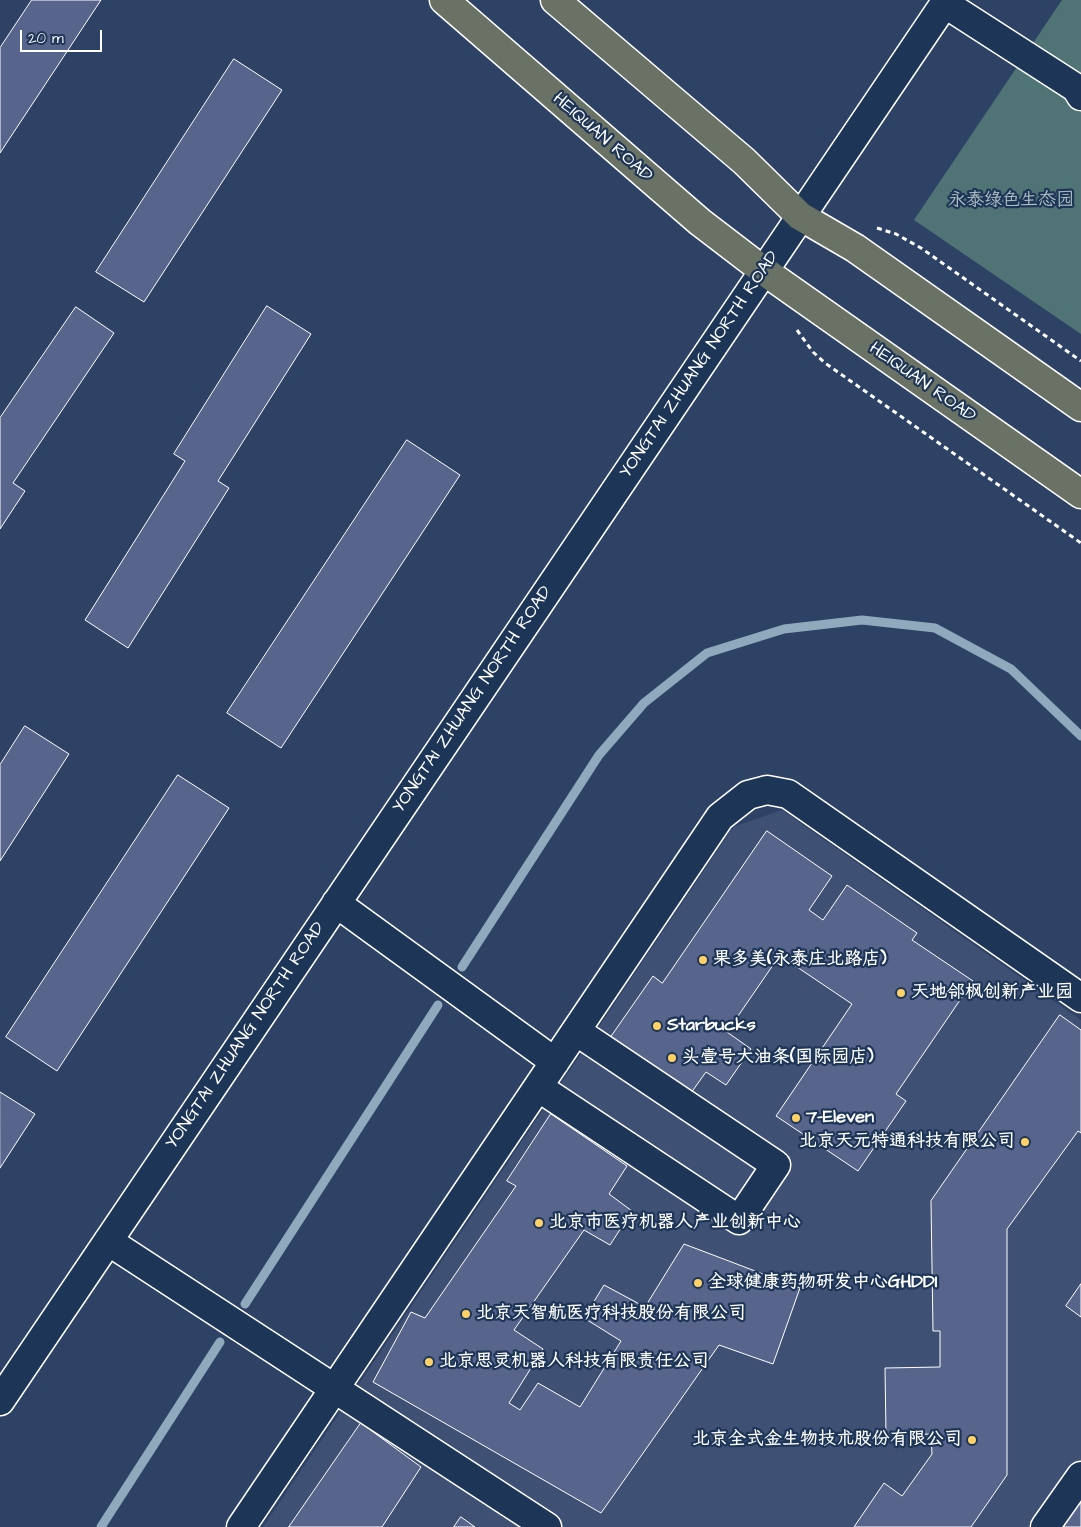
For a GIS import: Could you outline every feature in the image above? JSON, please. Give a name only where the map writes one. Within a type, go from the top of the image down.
[{"type":"main road","name":"HEIQUAN ROAD","points":[[444,0],[700,222],[764,271],[1081,494]]},
{"type":"main road","points":[[555,0],[744,161],[800,216],[855,248],[1081,407]]},
{"type":"street","name":"YONGTAI ZHUANG NORTH ROAD","points":[[0,1401],[945,2]]},
{"type":"street","points":[[945,2],[1079,91]]},
{"type":"street","points":[[241,1527],[720,818],[748,795],[767,790],[788,794],[1081,998]]},
{"type":"street","points":[[336,903],[554,1062]]},
{"type":"street","points":[[538,1086],[739,1220],[776,1165],[576,1031]]},
{"type":"street","points":[[108,1241],[547,1527]]},
{"type":"street","points":[[1045,1527],[1081,1476]]},
{"type":"path","points":[[896,234],[921,248],[1081,361]]},
{"type":"path","points":[[813,352],[825,363],[1081,543]]},
{"type":"shaded area","points":[[782,810],[1081,1020],[1081,1527],[263,1527],[733,827]]},
{"type":"green space","name":"永泰绿色生态园","points":[[1062,0],[1081,0],[1081,334],[914,220]]},
{"type":"building","points":[[32,0],[101,0],[0,153],[0,48]]},
{"type":"building","points":[[234,59],[282,90],[144,302],[96,272]]},
{"type":"building","points":[[267,306],[311,334],[218,481],[229,488],[128,648],[85,620],[185,461],[174,454]]},
{"type":"building","points":[[76,307],[114,333],[13,483],[25,491],[0,529],[0,418]]},
{"type":"building","points":[[407,440],[460,475],[281,748],[227,713]]},
{"type":"building","points":[[25,726],[69,754],[0,861],[0,765]]},
{"type":"building","points":[[178,775],[229,808],[57,1071],[6,1037]]},
{"type":"building","name":"天地邻枫创新产业园","points":[[767,831],[832,876],[809,910],[823,920],[847,885],[917,933],[912,940],[973,981],[896,1094],[906,1101],[858,1171],[776,1116],[852,1004],[794,965],[795,961],[782,952],[727,1032],[751,1049],[726,1085],[706,1072],[688,1097],[607,1042],[653,976],[662,983]]},
{"type":"building","points":[[1060,1015],[1081,1030],[1081,1133],[1078,1131],[1007,1229],[1007,1475],[971,1527],[854,1527],[884,1483],[902,1496],[932,1454],[931,1434],[886,1435],[885,1368],[940,1367],[940,1331],[933,1331],[931,1201]]},
{"type":"building","points":[[0,1092],[35,1114],[0,1168]]},
{"type":"building","points":[[551,1114],[627,1166],[609,1194],[632,1211],[610,1245],[584,1230],[514,1330],[543,1349],[509,1403],[520,1410],[538,1383],[580,1407],[621,1341],[584,1318],[604,1285],[645,1307],[684,1244],[800,1288],[773,1364],[719,1345],[601,1513],[373,1382],[411,1312],[425,1318],[516,1186],[507,1181]]},
{"type":"building","points":[[1081,1284],[1081,1317],[1066,1306]]},
{"type":"building","points":[[361,1423],[421,1467],[382,1527],[289,1527]]},
{"type":"building","points":[[1081,1485],[1081,1527],[1052,1527]]},
{"type":"building","points":[[461,1517],[475,1527],[454,1527]]},
{"type":"waterway","points":[[462,967],[599,755],[644,703],[707,653],[784,629],[862,620],[935,628],[1011,669],[1081,736]]},
{"type":"waterway","points":[[245,1304],[438,1005]]},
{"type":"waterway","points":[[101,1527],[220,1342]]},
{"type":"place","name":"果多美(永泰庄北路店)","points":[[703,960]]},
{"type":"place","name":"天地邻枫创新产业园","points":[[901,993]]},
{"type":"place","name":"Starbucks","points":[[657,1026]]},
{"type":"place","name":"头壹号大油条(国际园店)","points":[[672,1058]]},
{"type":"place","name":"7-Eleven","points":[[796,1118]]},
{"type":"place","name":"北京天元特通科技有限公司","points":[[1025,1142]]},
{"type":"place","name":"北京市医疗机器人产业创新中心","points":[[539,1223]]},
{"type":"place","name":"全球健康药物研发中心GHDDI","points":[[698,1283]]},
{"type":"place","name":"北京天智航医疗科技股份有限公司","points":[[466,1314]]},
{"type":"place","name":"北京思灵机器人科技有限责任公司","points":[[429,1362]]},
{"type":"place","name":"北京全式金生物技术股份有限公司","points":[[972,1440]]}]
